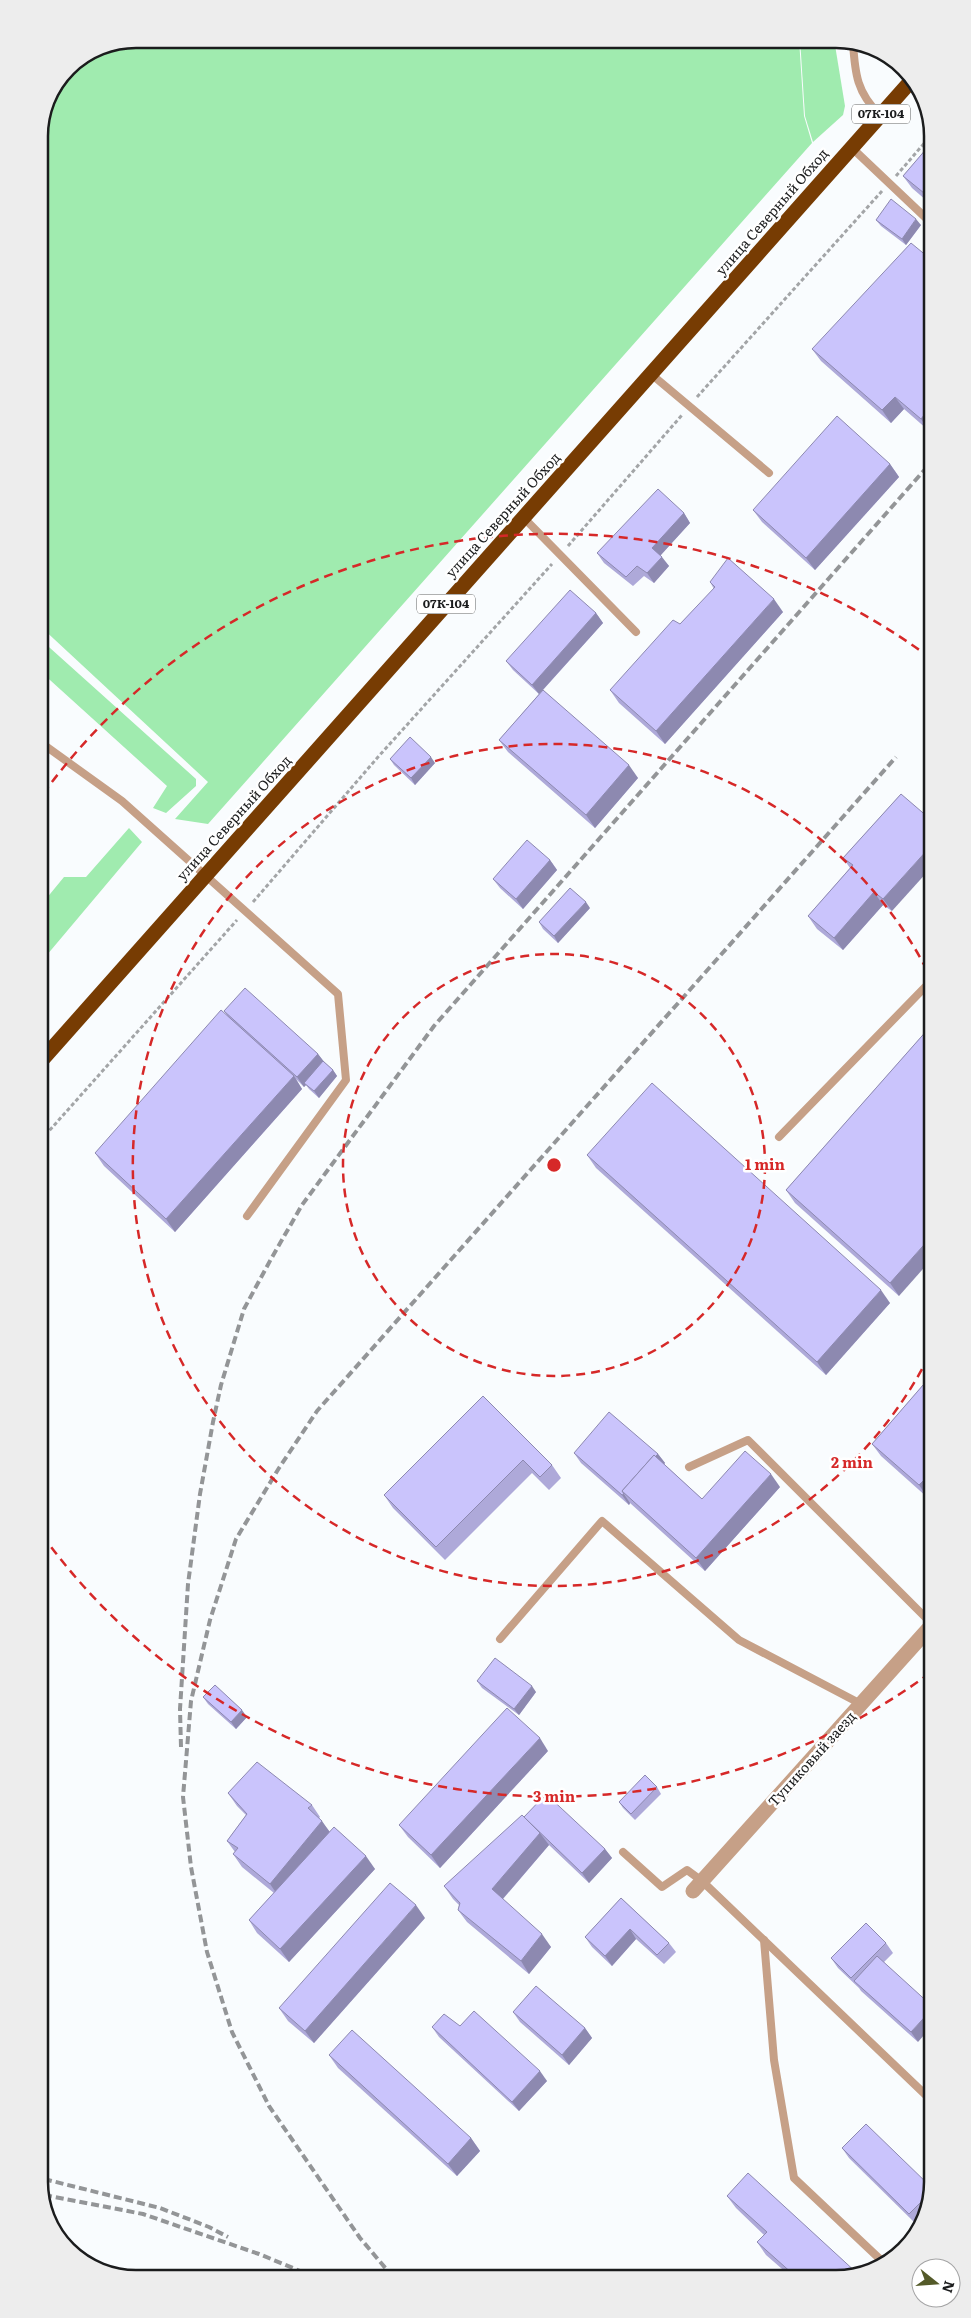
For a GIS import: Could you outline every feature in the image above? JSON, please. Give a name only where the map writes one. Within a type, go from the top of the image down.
[{"type":"highway","name":"улица Северный Обход","points":[[48,1053],[907,85]]},
{"type":"street","name":"Тупиковый заезд","points":[[698,1886],[924,1632]]},
{"type":"lane","points":[[854,49],[859,90],[867,103],[880,116]]},
{"type":"lane","points":[[851,147],[924,216]]},
{"type":"lane","points":[[651,374],[769,472]]},
{"type":"lane","points":[[523,517],[636,632]]},
{"type":"lane","points":[[48,748],[122,801],[338,994],[346,1080],[246,1216]]},
{"type":"lane","points":[[779,1137],[924,988]]},
{"type":"lane","points":[[689,1467],[748,1440],[924,1617]]},
{"type":"lane","points":[[500,1639],[602,1521],[739,1640],[861,1704]]},
{"type":"lane","points":[[623,1852],[662,1887],[687,1870],[698,1886],[764,1940],[924,2093]]},
{"type":"lane","points":[[764,1940],[774,2060],[794,2178],[880,2258]]},
{"type":"path","points":[[48,1132],[245,912],[378,757],[560,555],[689,406],[924,143]]},
{"type":"green space","points":[[124,48],[800,48],[804,116],[812,143],[208,824],[175,819],[208,782],[48,633],[48,129],[50,112],[66,82],[77,69],[91,59],[107,52]]},
{"type":"green space","points":[[801,48],[835,48],[845,106],[843,115],[813,142],[805,116]]},
{"type":"green space","points":[[48,646],[196,779],[196,786],[166,813],[153,808],[167,786],[48,678]]},
{"type":"green space","points":[[129,828],[142,842],[48,954],[48,896],[64,877],[86,877]]},
{"type":"building","points":[[924,152],[924,193],[903,176]]},
{"type":"building","points":[[891,199],[916,219],[902,239],[876,220]]},
{"type":"building","points":[[911,243],[924,254],[924,415],[921,419],[895,397],[882,410],[812,349]]},
{"type":"building","points":[[837,416],[890,464],[806,558],[753,510]]},
{"type":"building","points":[[658,489],[684,513],[652,548],[662,557],[647,573],[637,566],[626,577],[597,553]]},
{"type":"building","points":[[728,558],[774,599],[656,731],[610,690],[673,620],[680,624],[715,587],[710,582]]},
{"type":"building","points":[[570,590],[596,613],[532,685],[506,661]]},
{"type":"building","points":[[543,690],[629,765],[586,815],[499,740]]},
{"type":"building","points":[[410,737],[431,757],[411,778],[390,759]]},
{"type":"building","points":[[901,794],[924,814],[924,854],[883,899],[874,892],[834,938],[808,916],[853,865],[843,858]]},
{"type":"building","points":[[527,840],[550,860],[516,899],[493,879]]},
{"type":"building","points":[[570,888],[586,902],[554,936],[539,922]]},
{"type":"building","points":[[245,988],[318,1054],[297,1077],[224,1011]]},
{"type":"building","points":[[221,1010],[294,1076],[166,1219],[95,1153]]},
{"type":"building","points":[[924,1034],[924,1245],[890,1283],[786,1190]]},
{"type":"building","points":[[323,1061],[333,1070],[314,1091],[304,1083]]},
{"type":"building","points":[[652,1083],[881,1290],[817,1362],[587,1155]]},
{"type":"building","points":[[924,1384],[924,1480],[919,1485],[872,1444]]},
{"type":"building","points":[[483,1396],[552,1465],[540,1477],[523,1460],[436,1547],[384,1495]]},
{"type":"building","points":[[609,1412],[658,1454],[655,1457],[654,1455],[622,1491],[624,1494],[622,1495],[574,1453]]},
{"type":"building","points":[[745,1451],[771,1474],[696,1558],[622,1491],[654,1455],[702,1499]]},
{"type":"building","points":[[495,1658],[532,1686],[514,1709],[477,1681]]},
{"type":"building","points":[[215,1685],[242,1710],[231,1722],[203,1697]]},
{"type":"building","points":[[507,1708],[540,1738],[431,1855],[399,1825]]},
{"type":"building","points":[[257,1762],[312,1805],[308,1808],[322,1821],[270,1884],[233,1854],[238,1848],[227,1841],[247,1814],[228,1793]]},
{"type":"building","points":[[645,1775],[657,1787],[631,1814],[619,1802]]},
{"type":"building","points":[[546,1794],[605,1849],[582,1873],[524,1817]]},
{"type":"building","points":[[522,1815],[540,1833],[492,1889],[542,1934],[521,1961],[458,1910],[460,1903],[444,1886]]},
{"type":"building","points":[[334,1827],[366,1856],[280,1949],[249,1920]]},
{"type":"building","points":[[390,1883],[416,1905],[305,2031],[279,2008]]},
{"type":"building","points":[[621,1898],[669,1943],[657,1955],[630,1929],[605,1956],[585,1937]]},
{"type":"building","points":[[866,1923],[886,1943],[851,1978],[831,1958]]},
{"type":"building","points":[[877,1956],[924,1999],[924,2018],[911,2032],[854,1981]]},
{"type":"building","points":[[536,1986],[585,2028],[562,2055],[513,2012]]},
{"type":"building","points":[[474,2011],[540,2071],[512,2102],[432,2027],[444,2014],[460,2026]]},
{"type":"building","points":[[352,2030],[471,2138],[448,2164],[329,2055]]},
{"type":"building","points":[[866,2124],[924,2180],[922,2201],[909,2214],[842,2148]]},
{"type":"building","points":[[748,2173],[853,2269],[788,2270],[757,2242],[767,2232],[727,2196]]},
{"type":"railway","points":[[181,1747],[180,1709],[188,1584],[200,1494],[221,1385],[244,1309],[302,1205],[434,1026],[924,471]]},
{"type":"railway","points":[[387,2270],[360,2238],[269,2106],[232,2032],[207,1952],[191,1867],[183,1797],[191,1701],[210,1620],[236,1539],[279,1468],[317,1411],[896,757]]},
{"type":"railway","points":[[48,2180],[160,2208],[209,2227],[228,2237]]},
{"type":"railway","points":[[49,2196],[143,2214],[259,2254],[298,2270]]}]
